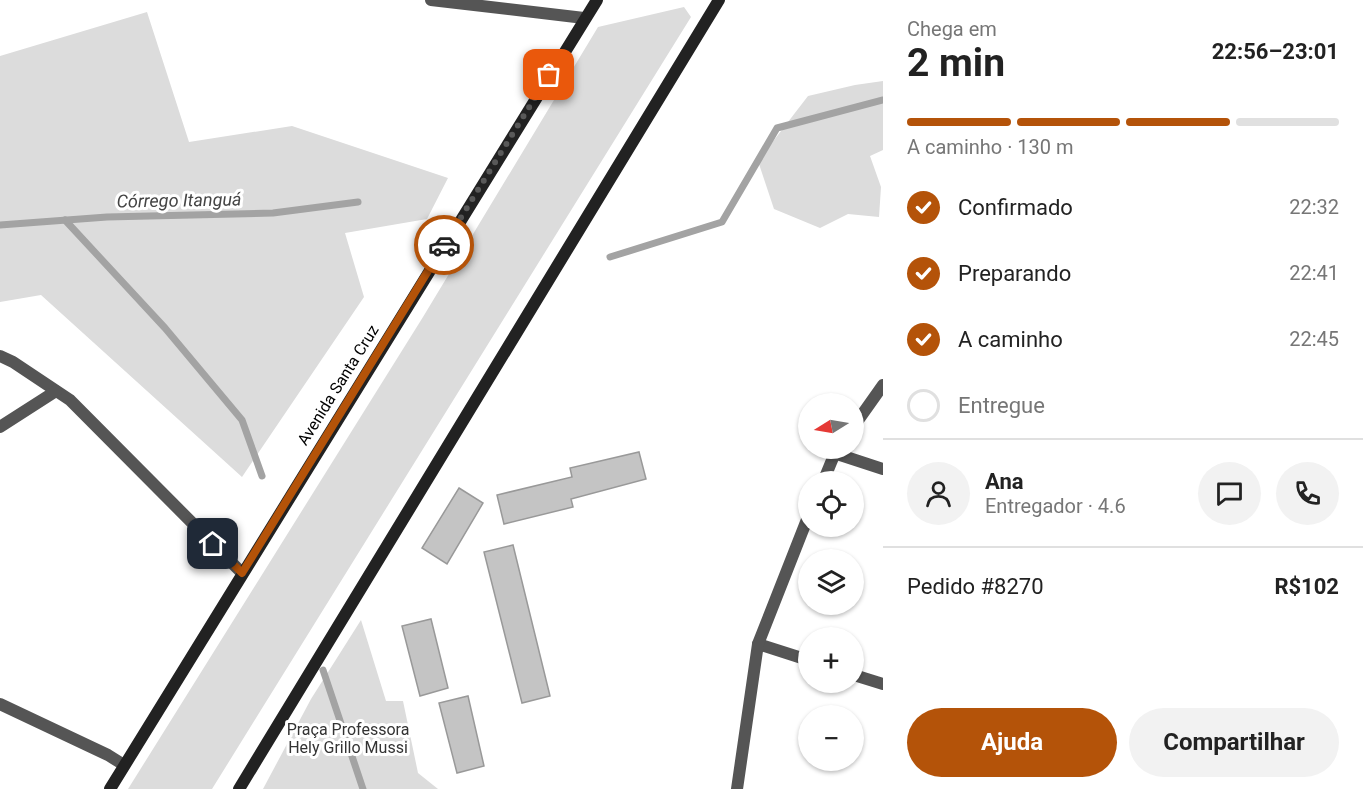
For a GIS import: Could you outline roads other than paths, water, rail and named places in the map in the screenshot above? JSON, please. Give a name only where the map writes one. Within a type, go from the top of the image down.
[{"type":"main road","name":"Avenida Santa Cruz","points":[[110,789],[597,0]]},
{"type":"main road","points":[[239,789],[719,0]]},
{"type":"street","points":[[431,0],[584,18]]},
{"type":"street","points":[[0,356],[70,400],[242,573]]},
{"type":"street","points":[[864,412],[883,385]]},
{"type":"street","points":[[0,427],[56,391]]},
{"type":"street","points":[[857,459],[883,469]]},
{"type":"street","points":[[737,789],[758,644],[800,537]]},
{"type":"street","points":[[758,644],[798,657]]},
{"type":"street","points":[[864,678],[883,684]]},
{"type":"street","points":[[0,704],[108,754],[124,765]]},
{"type":"waterway","name":"Córrego Itanguá","points":[[610,257],[722,222],[777,128],[883,100]]},
{"type":"waterway","name":"Córrego Itanguá","points":[[0,225],[107,217],[273,213],[358,202]]},
{"type":"waterway","points":[[65,220],[165,328],[242,420],[262,476]]},
{"type":"waterway","points":[[323,670],[363,789]]},
{"type":"park label","name":"Praça Professora Hely Grillo Mussi","points":[[348,738]]}]
